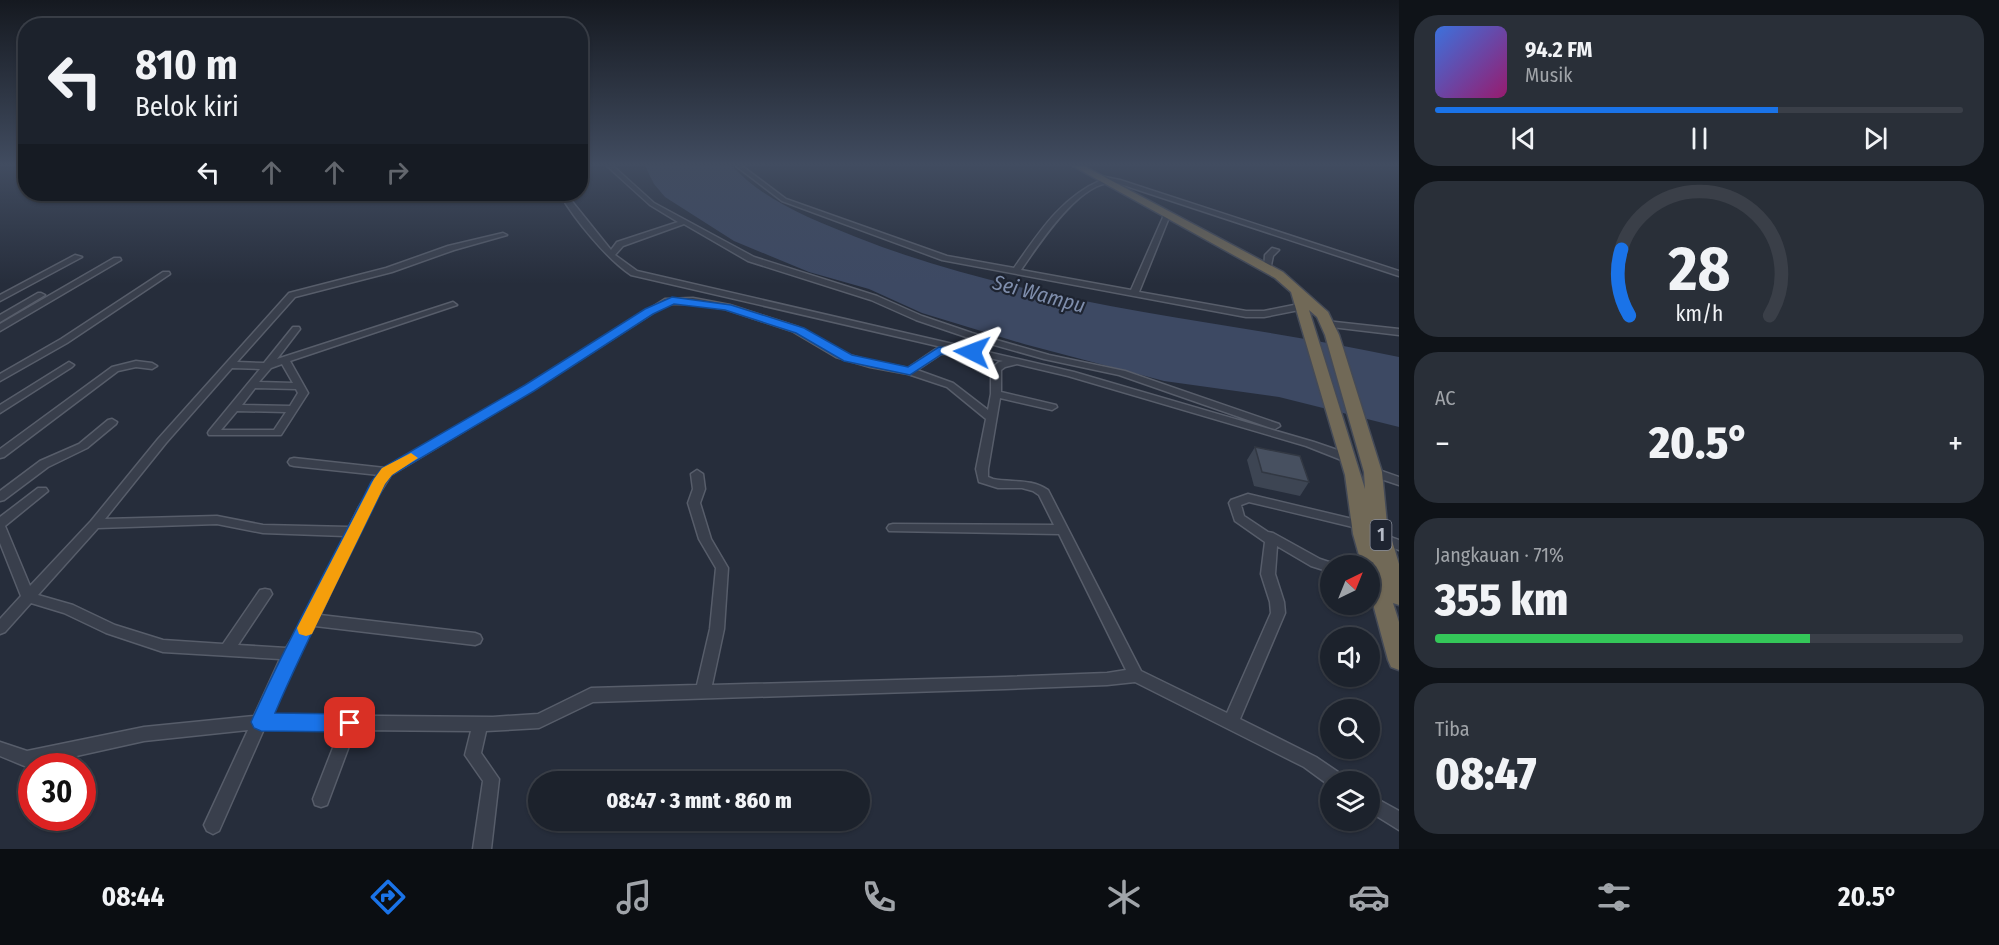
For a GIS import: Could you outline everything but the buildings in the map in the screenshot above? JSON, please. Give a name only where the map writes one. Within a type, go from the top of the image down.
[{"type":"highway","name":"1","points":[[1150,206],[1267,268],[1296,288],[1307,305],[1311,330],[1354,475],[1399,597]]},
{"type":"highway","name":"1","points":[[1307,305],[1323,315],[1329,329],[1348,451],[1373,472],[1376,536],[1374,555]]},
{"type":"highway","name":"1","points":[[1380,604],[1399,660]]},
{"type":"street","points":[[572,206],[612,254],[625,267],[639,274],[1022,362],[1348,451]]},
{"type":"street","points":[[655,206],[751,259],[874,298],[919,318],[969,335],[1122,373],[1348,451]]},
{"type":"street","points":[[797,206],[945,258],[1015,272],[1246,314],[1264,314],[1307,305]]},
{"type":"street","points":[[1015,272],[1055,216],[1068,206]]},
{"type":"street","points":[[1194,206],[1399,274]]},
{"type":"street","points":[[1134,294],[1167,215]]},
{"type":"street","points":[[612,254],[620,244],[684,222]]},
{"type":"street","points":[[0,628],[95,524],[162,441],[289,299],[300,291],[389,270],[502,235]]},
{"type":"street","points":[[1267,268],[1269,255],[1275,250]]},
{"type":"street","points":[[0,298],[78,257]]},
{"type":"street","points":[[0,328],[117,260]]},
{"type":"street","points":[[0,378],[64,341],[166,274]]},
{"type":"street","points":[[0,320],[41,295]]},
{"type":"street","points":[[213,825],[290,654],[311,620],[370,499],[387,472],[669,301],[693,301],[731,308],[800,331],[848,358],[910,371],[955,388],[991,418]]},
{"type":"street","points":[[230,365],[266,366],[453,305]]},
{"type":"street","points":[[285,360],[303,393],[277,433],[213,433],[296,329]]},
{"type":"street","points":[[1329,329],[1399,332]]},
{"type":"street","points":[[910,371],[939,351],[984,354]]},
{"type":"street","points":[[1063,360],[1068,368],[1091,380]]},
{"type":"street","points":[[1022,362],[997,367],[994,375],[996,394],[982,469],[983,479],[991,482],[1025,483],[1035,486],[1044,493],[1136,675]]},
{"type":"street","points":[[0,454],[115,369],[136,364],[152,366]]},
{"type":"street","points":[[0,410],[69,365]]},
{"type":"street","points":[[252,385],[299,386]]},
{"type":"street","points":[[996,394],[1052,407]]},
{"type":"street","points":[[234,408],[292,409]]},
{"type":"street","points":[[0,497],[44,464],[83,446],[112,423]]},
{"type":"street","points":[[294,462],[387,472]]},
{"type":"street","points":[[1373,472],[1399,481]]},
{"type":"street","points":[[697,474],[699,489],[694,503],[705,539],[722,568],[717,629],[703,693]]},
{"type":"street","points":[[0,523],[42,491]]},
{"type":"street","points":[[1320,564],[1239,518],[1235,503],[1248,498],[1376,536]]},
{"type":"street","points":[[95,524],[217,520],[263,529],[354,532]]},
{"type":"street","points":[[0,528],[3,545],[28,597],[68,609],[111,629],[163,646],[290,654]]},
{"type":"street","points":[[892,528],[1063,530]]},
{"type":"street","points":[[1231,722],[1278,613],[1278,602],[1268,574],[1272,544],[1269,536]]},
{"type":"street","points":[[228,649],[266,594]]},
{"type":"street","points":[[311,620],[475,639]]},
{"type":"street","points":[[0,749],[27,759],[48,757],[66,749],[144,734],[261,722],[480,724],[546,720],[591,695],[1107,679],[1136,675],[1310,762],[1323,771]]},
{"type":"street","points":[[321,798],[350,723]]},
{"type":"street","points":[[480,724],[473,755],[491,779],[482,849]]},
{"type":"street","points":[[1380,809],[1399,821]]},
{"type":"water","name":"Sei Wampu","points":[[679,206],[785,206],[856,237],[923,261],[990,280],[1125,309],[1399,357],[1399,427],[1279,397],[1164,381],[1024,344],[922,313],[869,289],[809,272],[734,241]]},
{"type":"slow traffic","points":[[306,628],[379,482],[387,472],[411,458]]},
{"type":"route","points":[[350,723],[261,722],[290,654],[311,620],[357,522],[379,482],[387,472],[530,388],[665,302],[693,301],[727,307],[800,331],[848,358],[910,371],[939,351],[972,352]]}]
